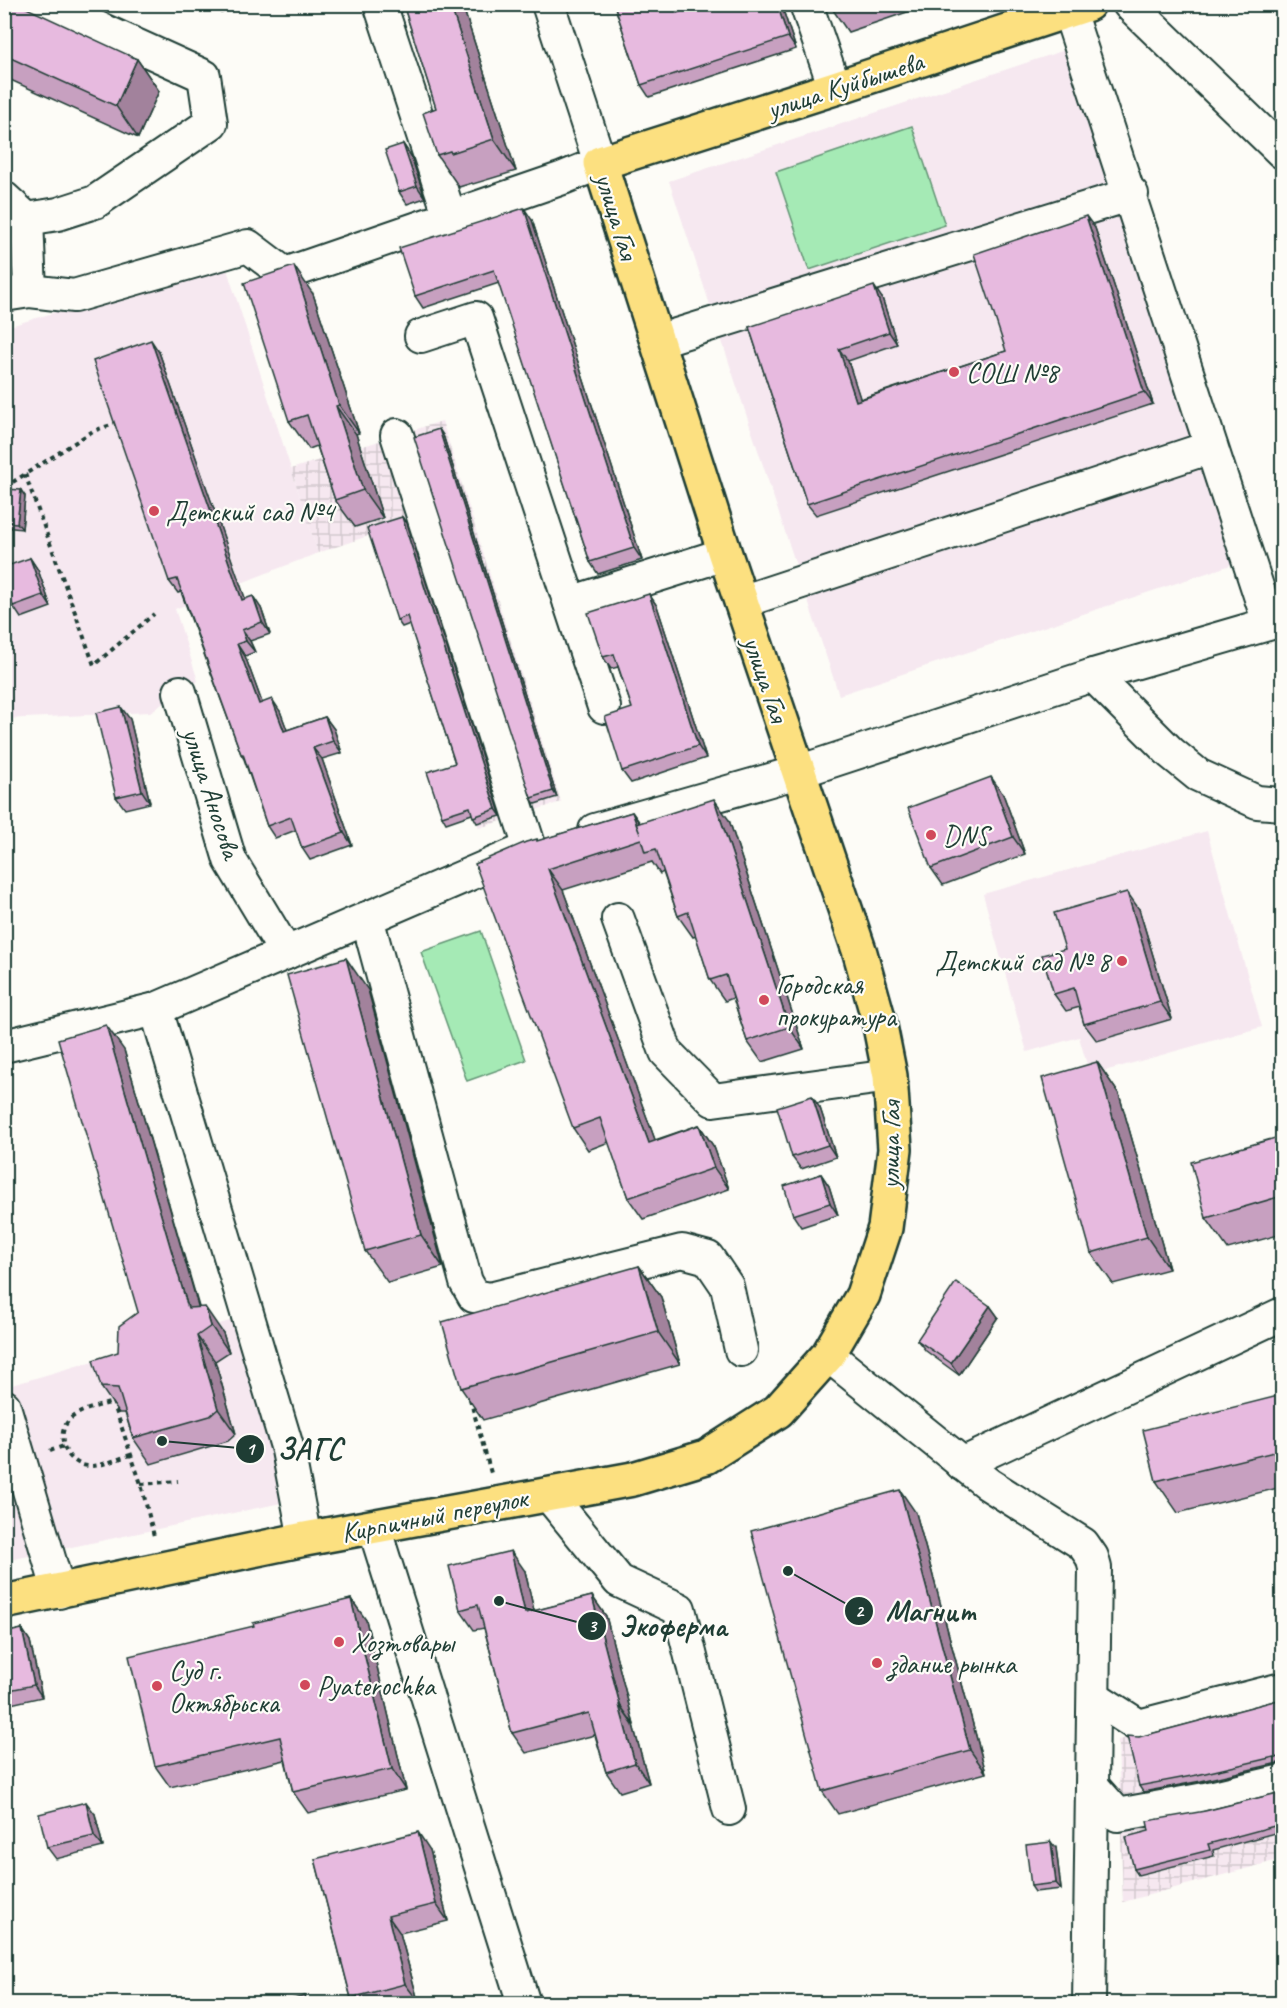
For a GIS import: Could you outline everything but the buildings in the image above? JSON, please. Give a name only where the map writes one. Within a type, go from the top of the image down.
[{"type":"main road","name":"улица Куйбышева","points":[[600,163],[835,88],[1064,9]]},
{"type":"main road","name":"улица Гая","points":[[600,163],[725,554],[860,953],[879,1021],[890,1076],[895,1149],[885,1228],[862,1295],[828,1355]]},
{"type":"main road","name":"Кирпичный переулок","points":[[4,1602],[306,1539],[633,1479],[706,1457],[778,1411],[828,1355]]},
{"type":"street","points":[[27,219],[58,214],[95,202],[211,123],[204,76],[45,4]]},
{"type":"street","points":[[380,4],[450,217]]},
{"type":"street","name":"улица Гая","points":[[548,4],[600,163]]},
{"type":"street","points":[[806,4],[835,88]]},
{"type":"street","points":[[1129,4],[1282,152]]},
{"type":"street","points":[[4,1046],[156,1010],[367,918],[549,843],[798,772],[1093,675],[1276,621],[1211,447],[1131,194],[1064,9]]},
{"type":"street","points":[[27,219],[17,293],[74,296],[248,246],[285,274],[600,163]]},
{"type":"street","points":[[657,341],[1131,194]]},
{"type":"street","points":[[4,198],[27,219]]},
{"type":"street","points":[[421,336],[476,318],[604,707]]},
{"type":"street","points":[[397,435],[549,843]]},
{"type":"street","points":[[741,602],[1211,447]]},
{"type":"street","points":[[570,603],[725,554]]},
{"type":"street","points":[[1093,675],[1171,753],[1198,775],[1257,802],[1282,804]]},
{"type":"street","name":"улица Аносова","points":[[180,692],[230,860],[286,953]]},
{"type":"street","points":[[367,918],[466,1281],[474,1296],[490,1299],[682,1251],[708,1258],[727,1286],[741,1350]]},
{"type":"street","points":[[618,919],[666,1052],[714,1100],[890,1076]]},
{"type":"street","points":[[156,1010],[288,1450],[306,1539]]},
{"type":"street","points":[[963,1464],[1282,1314]]},
{"type":"street","points":[[828,1355],[988,1484],[1083,1544],[1092,1557],[1095,1568],[1095,1697],[1089,2004]]},
{"type":"street","points":[[4,1406],[59,1592]]},
{"type":"street","points":[[548,1494],[619,1581],[679,1609],[729,1809]]},
{"type":"street","points":[[374,1527],[524,2004]]},
{"type":"street","points":[[1095,1697],[1139,1726],[1282,1689]]},
{"type":"street","points":[[1094,1788],[1118,1815],[1205,1799],[1282,1781]]},
{"type":"path","points":[[5,487],[93,431],[118,422]]},
{"type":"path","points":[[25,474],[94,665],[154,614]]},
{"type":"path","points":[[468,1394],[492,1475]]},
{"type":"path","points":[[131,1455],[92,1466],[82,1465],[68,1455],[64,1446],[64,1428],[75,1415],[113,1402],[141,1484],[154,1536]]},
{"type":"path","points":[[141,1484],[178,1481]]},
{"type":"shaded area","name":"СОШ №8","points":[[1071,48],[1237,563],[839,695],[669,181]]},
{"type":"shaded area","name":"Детский сад №4","points":[[224,260],[318,553],[175,609],[198,681],[150,712],[5,719],[4,328]]},
{"type":"shaded area","points":[[442,421],[561,802],[479,828],[412,624],[371,535],[318,553],[291,469]]},
{"type":"shaded area","name":"Детский сад № 8","points":[[1207,831],[1262,1027],[1090,1075],[1079,1037],[1027,1052],[983,894]]},
{"type":"shaded area","points":[[233,1320],[286,1502],[5,1561],[5,1387]]},
{"type":"shaded area","points":[[1282,1700],[1282,1859],[1123,1902],[1118,1740]]},
{"type":"green space","points":[[912,126],[945,225],[809,270],[776,172]]},
{"type":"green space","points":[[481,931],[526,1060],[467,1081],[421,952]]},
{"type":"place","name":"СОШ №8","points":[[954,372]]},
{"type":"place","name":"Детский сад №4","points":[[154,511]]},
{"type":"place","name":"DNS","points":[[931,835]]},
{"type":"place","name":"Детский сад № 8","points":[[1122,961]]},
{"type":"place","name":"Городская прокуратура","points":[[764,1000]]},
{"type":"place","name":"ЗАГС","points":[[162,1441]]},
{"type":"place","name":"Магнит","points":[[788,1571]]},
{"type":"place","name":"Экоферма","points":[[499,1601]]},
{"type":"place","name":"Хозтовары","points":[[339,1642]]},
{"type":"place","name":"здание рынка","points":[[877,1663]]},
{"type":"place","name":"Pyaterochka","points":[[305,1685]]},
{"type":"place","name":"Суд г. Октябрьска","points":[[157,1686]]}]
